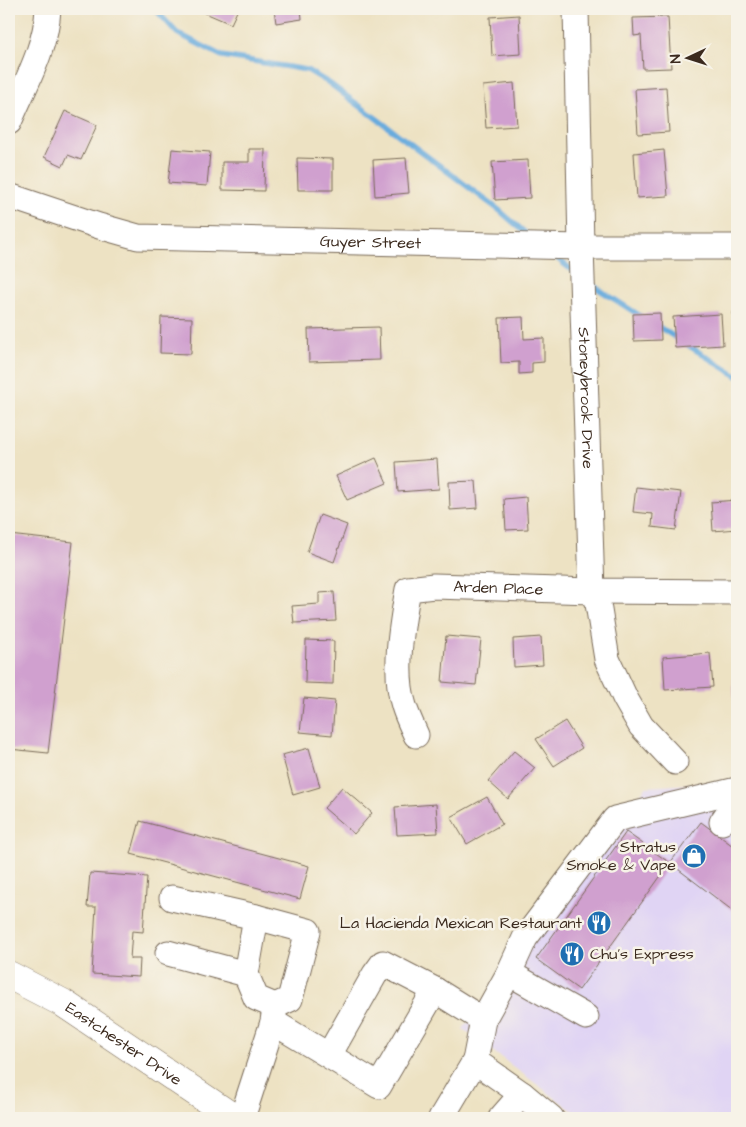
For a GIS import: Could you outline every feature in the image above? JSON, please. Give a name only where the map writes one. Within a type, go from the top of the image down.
[{"type":"main road","name":"Eastchester Drive","points":[[9,975],[63,1003],[234,1118]]},
{"type":"street","points":[[9,122],[41,47],[48,9]]},
{"type":"street","name":"Stoneybrook Drive","points":[[576,9],[581,247],[592,591],[598,604],[607,659],[625,698],[641,726],[675,762]]},
{"type":"street","name":"Guyer Street","points":[[9,196],[138,237],[581,247],[737,247]]},
{"type":"street","name":"Arden Place","points":[[416,735],[403,705],[399,674],[401,629],[408,589],[434,586],[592,591],[737,592]]},
{"type":"street","points":[[441,1118],[475,1061],[483,1020],[509,973],[525,938],[615,819],[737,790]]},
{"type":"street","points":[[722,822],[737,800]]},
{"type":"street","points":[[172,898],[308,931],[290,999],[274,1014],[242,1118]]},
{"type":"street","points":[[256,917],[246,974],[256,998],[274,1014],[329,1055],[379,1086],[435,990]]},
{"type":"street","points":[[168,953],[246,974]]},
{"type":"street","points":[[329,1055],[383,963],[435,990],[483,1020]]},
{"type":"street","points":[[509,973],[586,1017]]},
{"type":"street","points":[[475,1061],[522,1094],[551,1118]]},
{"type":"street","points":[[501,1118],[522,1094]]},
{"type":"shaded area","points":[[737,781],[737,1118],[582,1118],[463,1029],[646,787]]},
{"type":"building","points":[[196,9],[238,9],[231,24]]},
{"type":"building","points":[[274,9],[301,9],[302,19],[276,23]]},
{"type":"building","points":[[519,15],[521,54],[492,56],[490,17]]},
{"type":"building","points":[[668,17],[671,68],[643,69],[641,35],[634,36],[633,18]]},
{"type":"building","points":[[514,83],[517,126],[486,128],[483,86]]},
{"type":"building","points":[[666,87],[669,132],[638,134],[635,89]]},
{"type":"building","points":[[65,111],[97,125],[81,160],[68,155],[63,166],[44,157]]},
{"type":"building","points":[[172,149],[210,152],[207,186],[168,183]]},
{"type":"building","points":[[249,149],[265,149],[264,191],[222,190],[222,162],[249,162]]},
{"type":"building","points":[[664,150],[668,196],[637,198],[634,153]]},
{"type":"building","points":[[297,158],[333,159],[333,190],[298,190]]},
{"type":"building","points":[[406,158],[409,193],[375,196],[373,160]]},
{"type":"building","points":[[528,160],[530,198],[495,200],[492,162]]},
{"type":"building","points":[[733,312],[737,312],[737,340],[735,340]]},
{"type":"building","points":[[660,313],[661,340],[634,341],[633,314]]},
{"type":"building","points":[[721,314],[723,345],[675,348],[673,317]]},
{"type":"building","points":[[161,317],[192,318],[191,354],[160,353]]},
{"type":"building","points":[[523,317],[524,339],[544,338],[544,362],[532,363],[532,373],[519,374],[519,362],[501,363],[499,318]]},
{"type":"building","points":[[379,327],[380,360],[309,362],[308,329]]},
{"type":"building","points":[[376,458],[387,483],[347,500],[336,476]]},
{"type":"building","points":[[437,459],[439,489],[398,492],[396,462]]},
{"type":"building","points":[[476,481],[478,508],[450,510],[449,482]]},
{"type":"building","points":[[636,487],[681,492],[676,530],[652,527],[653,514],[633,512]]},
{"type":"building","points":[[526,497],[528,529],[506,530],[504,499]]},
{"type":"building","points":[[737,500],[737,529],[713,531],[711,502]]},
{"type":"building","points":[[320,515],[347,525],[334,562],[307,552]]},
{"type":"building","points":[[9,535],[73,542],[48,753],[9,749]]},
{"type":"building","points":[[334,592],[336,621],[294,623],[292,606],[319,604],[319,593]]},
{"type":"building","points":[[446,636],[481,639],[476,685],[442,682]]},
{"type":"building","points":[[541,637],[543,665],[514,667],[513,639]]},
{"type":"building","points":[[306,640],[334,641],[333,684],[305,683]]},
{"type":"building","points":[[710,653],[713,687],[665,690],[663,657]]},
{"type":"building","points":[[733,672],[737,672],[737,705],[734,705]]},
{"type":"building","points":[[304,698],[335,701],[332,735],[300,732]]},
{"type":"building","points":[[565,721],[582,748],[554,766],[536,739]]},
{"type":"building","points":[[309,748],[320,787],[293,795],[282,755]]},
{"type":"building","points":[[514,751],[535,768],[508,799],[488,781]]},
{"type":"building","points":[[342,787],[372,813],[354,834],[324,808]]},
{"type":"building","points":[[487,797],[502,824],[467,844],[451,817]]},
{"type":"building","points":[[436,804],[438,833],[397,835],[395,807]]},
{"type":"building","points":[[140,821],[309,866],[300,899],[131,854]]},
{"type":"building","points":[[701,822],[737,849],[737,914],[670,863]]},
{"type":"building","points":[[626,832],[670,863],[579,990],[536,959]]},
{"type":"building","points":[[90,873],[147,877],[143,932],[132,931],[130,959],[140,959],[139,977],[92,974],[96,907],[87,907]]},
{"type":"waterway","points":[[155,9],[177,33],[222,56],[307,70],[329,83],[499,210],[530,237]]},
{"type":"waterway","points":[[553,255],[573,271]]},
{"type":"waterway","points":[[589,283],[642,317]]},
{"type":"waterway","points":[[654,324],[737,376]]},
{"type":"place","name":"Stratus Smoke & Vape","points":[[694,856]]},
{"type":"place","name":"La Hacienda Mexican Restaurant","points":[[599,923]]},
{"type":"place","name":"Chu's Express","points":[[572,954]]}]
